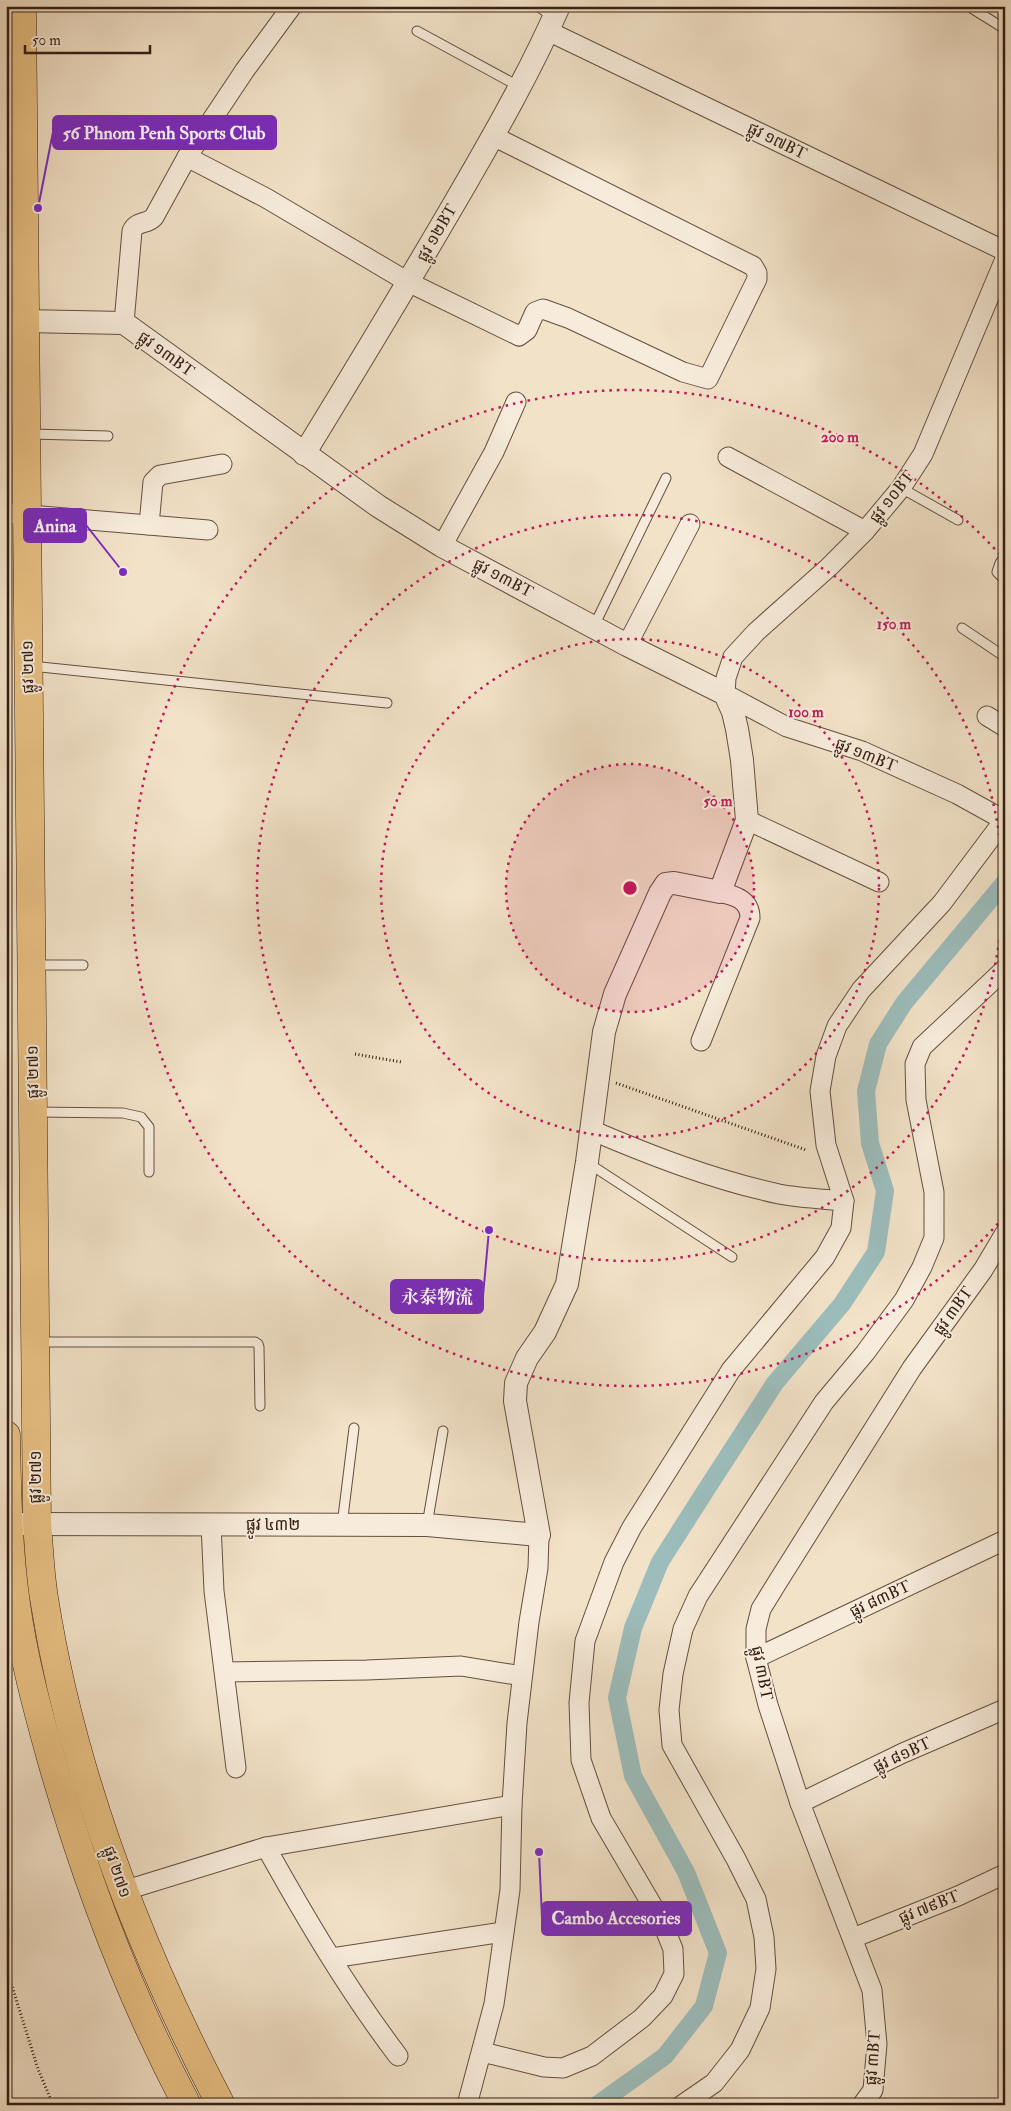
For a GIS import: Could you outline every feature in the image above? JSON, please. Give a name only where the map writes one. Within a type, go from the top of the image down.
[{"type":"main road","name":"ផ្លូវ ២៧១","points":[[22,6],[25,433],[16,514],[28,666],[37,1523],[44,1598],[63,1692],[90,1794],[123,1891],[184,2034],[221,2105]]},
{"type":"main road","name":"ផ្លូវ ២៧១","points":[[6,1435],[7,1524],[16,1605],[33,1694],[63,1801],[95,1900],[156,2047],[187,2105]]},
{"type":"street","points":[[124,323],[132,231],[138,223],[148,221],[154,217],[187,157],[245,70],[292,6]]},
{"type":"street","name":"ផ្លូវ ១២BT","points":[[304,454],[408,282],[493,136],[520,87],[550,15]]},
{"type":"street","name":"ផ្លូវ ១៧BT","points":[[550,15],[1005,252]]},
{"type":"street","points":[[187,157],[266,198],[408,282],[519,336],[527,330],[535,312],[543,309],[568,318],[682,372],[704,380],[711,376],[756,279],[757,273],[753,266],[493,136]]},
{"type":"street","name":"ផ្លូវ ១០BT","points":[[725,694],[726,678],[733,657],[756,632],[829,567],[865,531],[901,488],[924,454],[1005,259]]},
{"type":"street","name":"ផ្លូវ ១៣BT","points":[[24,321],[124,323],[378,506],[442,546],[787,727],[871,755],[957,794],[1005,820]]},
{"type":"street","points":[[442,546],[494,452],[516,402]]},
{"type":"street","points":[[728,458],[865,531]]},
{"type":"street","points":[[149,525],[154,482],[160,474],[222,464]]},
{"type":"street","points":[[16,514],[208,530]]},
{"type":"street","points":[[628,645],[690,524]]},
{"type":"street","points":[[720,892],[747,820],[742,760],[737,729],[733,712],[725,694]]},
{"type":"street","points":[[987,716],[1005,727]]},
{"type":"street","points":[[747,820],[879,882]]},
{"type":"street","points":[[482,2052],[544,2067],[564,2068],[592,2056],[642,2018],[662,1996],[674,1974],[673,1949],[662,1922],[601,1818],[581,1760],[579,1703],[584,1641],[614,1562],[632,1527],[731,1370],[825,1256],[841,1228],[844,1201],[826,1145],[820,1091],[826,1056],[837,1026],[861,990],[942,903],[1005,820]]},
{"type":"street","points":[[467,2105],[494,2004],[510,1890],[512,1805],[522,1676],[538,1568],[539,1535],[514,1402],[516,1383],[527,1358],[545,1332],[567,1284],[587,1162],[604,1032],[615,994],[660,892],[666,884],[674,883],[736,896],[750,910],[750,918],[701,1041]]},
{"type":"street","points":[[682,2105],[714,2083],[740,2050],[760,2008],[766,1969],[764,1937],[756,1899],[736,1859],[672,1745],[669,1710],[673,1674],[683,1629],[698,1596],[824,1402],[865,1353],[904,1300],[922,1267],[934,1238],[934,1192],[916,1100],[915,1064],[922,1047],[928,1040],[1005,970]]},
{"type":"street","points":[[591,1130],[669,1162],[728,1180],[781,1194],[844,1201]]},
{"type":"street","name":"ផ្លូវ ៣BT","points":[[862,2105],[873,2090],[877,2044],[872,1990],[800,1803],[768,1705],[756,1658],[756,1629],[761,1609],[912,1368],[983,1270],[1005,1233]]},
{"type":"street","name":"ផ្លូវ ៤៣២","points":[[7,1524],[427,1525],[539,1535]]},
{"type":"street","points":[[211,1524],[214,1590],[236,1768]]},
{"type":"street","name":"ផ្លូវ ៨៣BT","points":[[756,1658],[1005,1540]]},
{"type":"street","points":[[225,1672],[367,1670],[461,1666],[522,1676]]},
{"type":"street","name":"ផ្លូវ ៨១BT","points":[[800,1803],[903,1753],[1005,1709]]},
{"type":"street","points":[[123,1891],[266,1847],[512,1805]]},
{"type":"street","points":[[266,1847],[332,1958],[398,2056]]},
{"type":"street","name":"ផ្លូវ ៧៩BT","points":[[853,1938],[958,1896],[1005,1874]]},
{"type":"street","points":[[332,1958],[503,1932]]},
{"type":"lane","points":[[968,6],[1005,29]]},
{"type":"lane","points":[[417,31],[520,87]]},
{"type":"lane","points":[[25,433],[108,436]]},
{"type":"lane","points":[[594,626],[666,478]]},
{"type":"lane","points":[[901,488],[958,520]]},
{"type":"lane","points":[[1005,556],[1000,563],[998,572],[1005,580]]},
{"type":"lane","points":[[962,628],[1005,657]]},
{"type":"lane","points":[[28,666],[387,703]]},
{"type":"lane","points":[[32,964],[83,965]]},
{"type":"lane","points":[[33,1112],[124,1113],[141,1117],[149,1127],[149,1172]]},
{"type":"lane","points":[[587,1162],[732,1257]]},
{"type":"lane","points":[[35,1342],[255,1342],[259,1347],[260,1406]]},
{"type":"lane","points":[[342,1525],[354,1428]]},
{"type":"lane","points":[[427,1525],[443,1431]]},
{"type":"path","points":[[355,1054],[401,1062]]},
{"type":"path","points":[[598,1077],[806,1150]]},
{"type":"path","points":[[6,1967],[38,2069],[53,2105]]},
{"type":"waterway","points":[[597,2105],[665,2056],[704,2006],[718,1953],[686,1872],[633,1776],[617,1698],[633,1628],[660,1562],[775,1383],[842,1304],[876,1252],[885,1191],[870,1143],[866,1091],[878,1044],[904,1003],[1005,882]]},
{"type":"place","name":"56 Phnom Penh Sports Club","points":[[38,208]]},
{"type":"place","name":"Anina","points":[[123,572]]},
{"type":"place","name":"永泰物流","points":[[489,1230]]},
{"type":"place","name":"Cambo Accesories","points":[[539,1852]]}]
